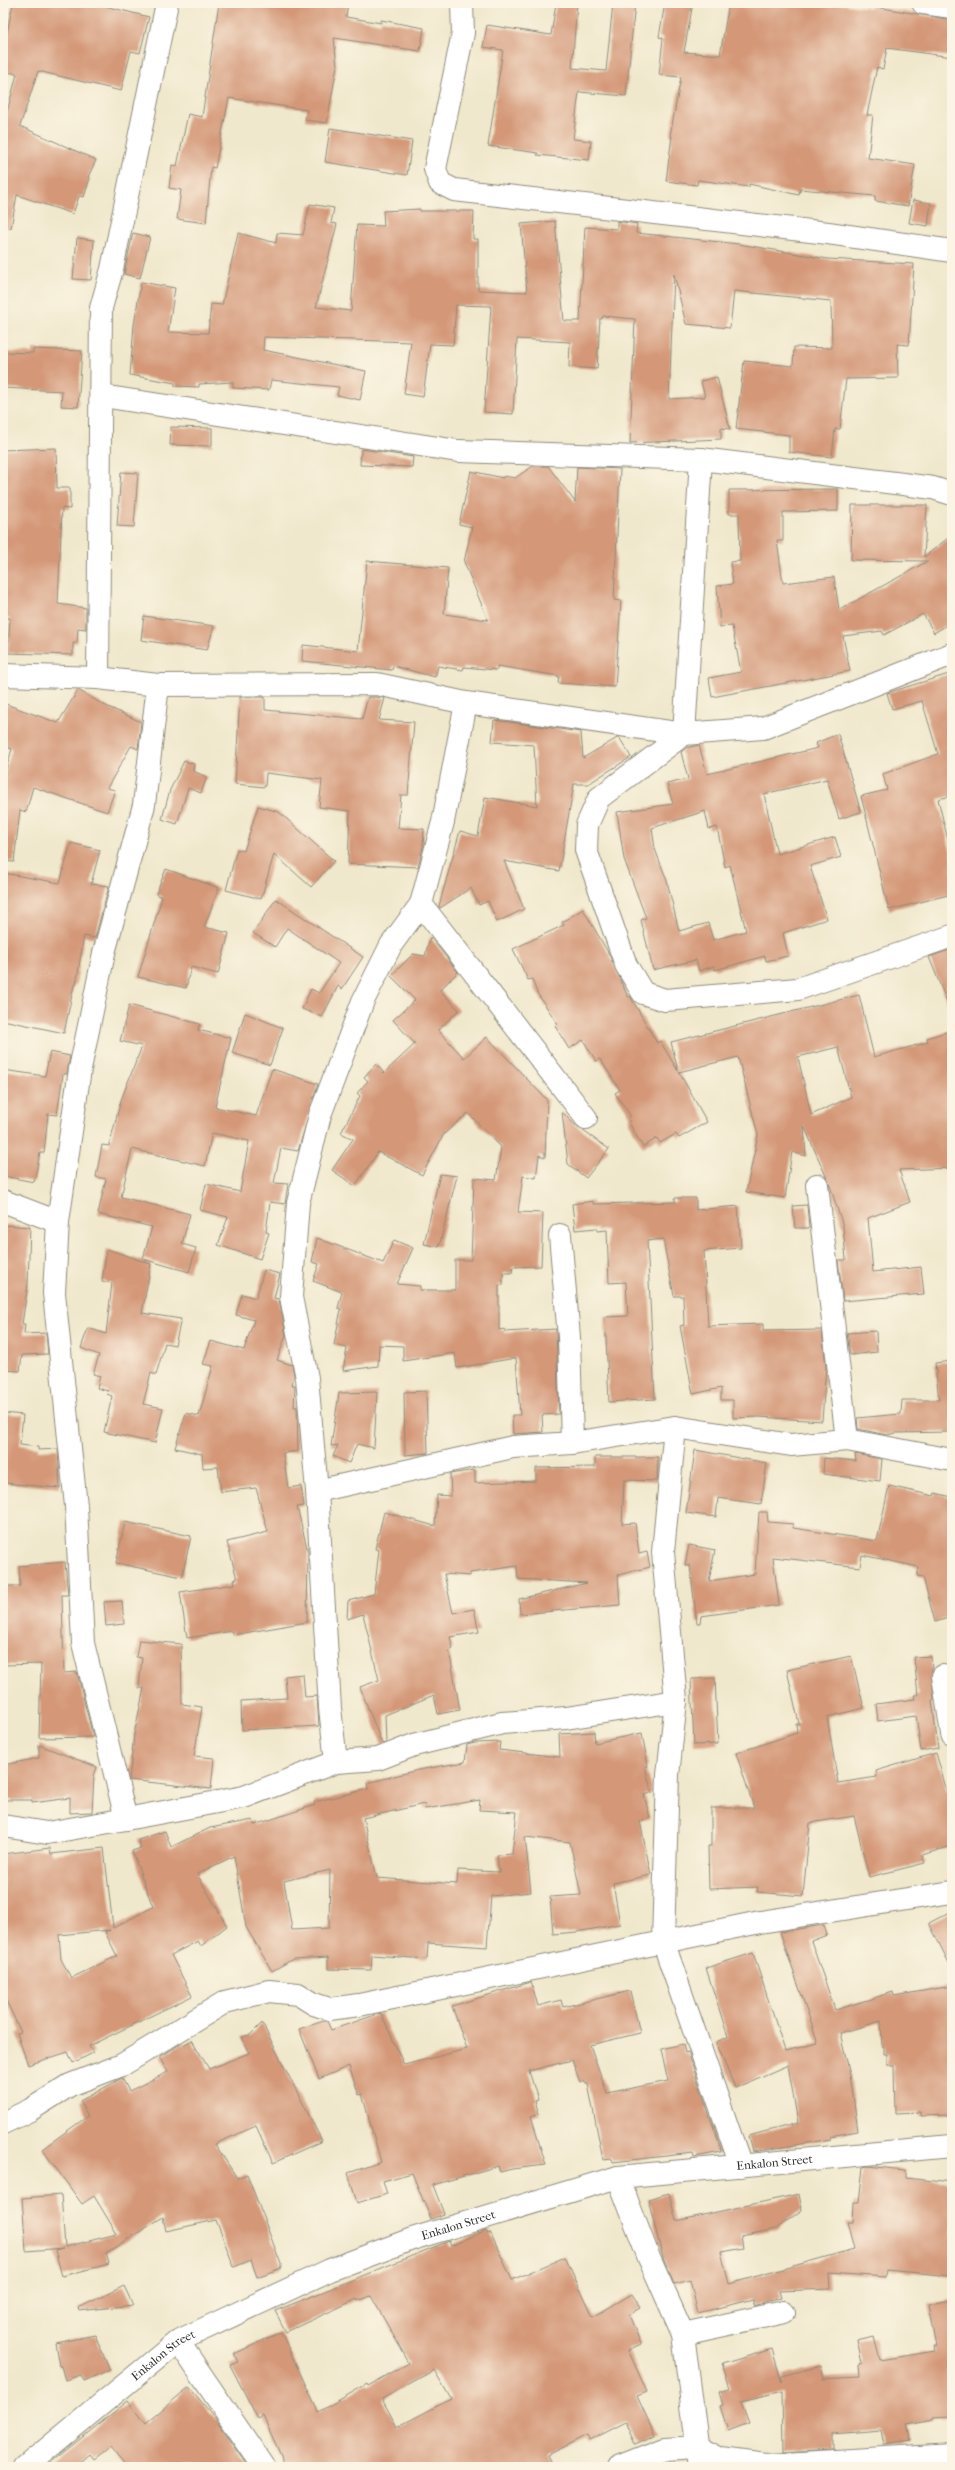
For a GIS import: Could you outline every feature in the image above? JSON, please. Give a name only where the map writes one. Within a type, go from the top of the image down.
[{"type":"street","points":[[98,678],[99,462],[102,396],[101,308],[112,269],[167,3]]},
{"type":"street","points":[[462,3],[463,33],[435,169],[440,183],[454,190],[828,233],[952,251]]},
{"type":"street","points":[[922,3],[952,7]]},
{"type":"street","points":[[102,396],[458,451],[701,459],[933,488],[952,494]]},
{"type":"street","points":[[701,459],[684,734],[599,798],[587,825],[586,850],[626,965],[643,993],[665,1000],[798,989],[952,936]]},
{"type":"street","points":[[3,675],[98,678],[158,685],[376,684],[466,703],[684,734],[763,728],[952,654]]},
{"type":"street","points":[[126,1819],[83,1643],[76,1506],[54,1293],[58,1222],[80,1068],[104,953],[144,805],[158,685]]},
{"type":"street","points":[[336,1762],[330,1708],[317,1491],[306,1378],[291,1297],[298,1203],[320,1115],[363,1001],[392,945],[421,904],[442,822],[466,703]]},
{"type":"street","points":[[421,904],[586,1118]]},
{"type":"street","points":[[817,1185],[847,1440]]},
{"type":"street","points":[[3,1201],[58,1222]]},
{"type":"street","points":[[560,1235],[569,1337],[572,1443]]},
{"type":"street","points":[[317,1491],[513,1447],[572,1443],[675,1427],[791,1445],[847,1440],[952,1460]]},
{"type":"street","points":[[675,1427],[663,1552],[676,1701],[668,1775],[662,1941],[741,2166]]},
{"type":"street","points":[[943,1676],[952,1734]]},
{"type":"street","points":[[3,1826],[47,1833],[126,1819],[244,1797],[336,1762],[378,1759],[414,1746],[502,1722],[566,1718],[676,1701]]},
{"type":"street","points":[[3,2123],[30,2110],[70,2085],[122,2065],[225,2002],[269,1991],[298,1994],[314,2004],[328,2009],[359,2005],[662,1941],[760,1922],[952,1892]]},
{"type":"street","name":"Enkalon Street","points":[[24,2467],[178,2341],[330,2270],[412,2239],[618,2177],[952,2146]]},
{"type":"street","points":[[618,2177],[649,2258],[683,2334],[699,2457]]},
{"type":"street","points":[[683,2334],[784,2312]]},
{"type":"street","points":[[178,2341],[264,2467]]},
{"type":"street","points":[[619,2467],[665,2449],[699,2457],[767,2465],[952,2454]]},
{"type":"building","points":[[13,3],[92,3],[149,17],[140,53],[131,51],[121,91],[38,71],[20,126],[96,160],[88,177],[90,178],[84,197],[79,196],[73,214],[17,195],[11,228],[3,227],[3,118],[7,112],[17,74],[3,71],[3,32],[7,33]]},
{"type":"building","points":[[219,3],[348,3],[346,17],[381,23],[381,20],[424,28],[420,51],[334,38],[337,66],[327,123],[305,120],[307,110],[229,98],[215,168],[211,167],[206,223],[177,219],[181,190],[169,188],[172,165],[177,166],[188,114],[202,117]]},
{"type":"building","points":[[556,3],[577,3],[572,68],[606,71],[613,3],[635,3],[626,96],[579,92],[573,139],[591,141],[589,160],[537,155],[538,153],[488,146],[503,50],[483,47],[487,25],[551,35]]},
{"type":"building","points":[[665,3],[693,3],[684,52],[720,55],[729,3],[833,3],[870,8],[871,6],[952,20],[952,57],[887,48],[883,69],[877,67],[867,115],[873,115],[868,158],[915,165],[908,206],[875,201],[875,196],[800,189],[799,195],[749,184],[749,187],[698,180],[697,185],[666,181],[672,136],[670,136],[681,77],[659,75],[663,38],[659,37]]},
{"type":"building","points":[[330,128],[412,141],[407,175],[325,162]]},
{"type":"building","points":[[913,200],[931,203],[928,226],[909,223]]},
{"type":"building","points":[[310,204],[334,208],[331,223],[337,224],[316,307],[351,311],[357,225],[384,226],[383,211],[420,209],[420,211],[474,211],[473,239],[478,239],[478,290],[527,292],[521,224],[555,221],[564,321],[580,321],[585,227],[617,229],[617,221],[637,224],[636,233],[739,244],[828,259],[914,264],[909,345],[897,344],[898,378],[846,379],[840,429],[835,429],[832,457],[789,452],[789,435],[736,429],[744,361],[793,366],[794,347],[832,348],[831,301],[734,291],[730,328],[686,324],[674,274],[669,399],[705,397],[701,381],[717,377],[730,429],[721,428],[721,439],[630,443],[635,319],[603,316],[602,319],[600,318],[597,369],[569,367],[570,342],[517,339],[513,414],[484,412],[491,306],[456,305],[453,345],[430,344],[423,397],[404,394],[411,342],[264,337],[263,350],[366,371],[360,400],[337,395],[339,387],[271,380],[269,390],[233,388],[233,382],[199,384],[199,387],[175,386],[175,383],[130,375],[134,325],[141,282],[175,288],[168,332],[208,333],[211,304],[222,305],[238,233],[276,243],[277,233],[303,235]]},
{"type":"building","points":[[133,233],[150,237],[140,278],[124,274]]},
{"type":"building","points":[[77,238],[94,240],[91,280],[73,279]]},
{"type":"building","points":[[33,349],[82,351],[78,407],[61,406],[62,391],[3,388],[3,352],[33,353]]},
{"type":"building","points":[[171,427],[212,428],[212,446],[170,445]]},
{"type":"building","points":[[56,448],[57,488],[70,488],[70,509],[62,508],[58,604],[86,608],[86,629],[78,628],[77,643],[73,643],[73,655],[8,653],[10,618],[3,617],[3,601],[5,601],[3,450]]},
{"type":"building","points":[[361,449],[413,457],[412,467],[360,465]]},
{"type":"building","points":[[533,466],[548,466],[575,502],[577,467],[620,469],[614,600],[621,601],[615,687],[558,683],[559,676],[497,666],[497,670],[464,667],[463,670],[438,666],[435,677],[393,666],[392,670],[302,661],[303,645],[358,651],[367,561],[448,568],[444,614],[488,620],[464,562],[472,527],[459,524],[471,471],[503,478],[504,476],[515,478]]},
{"type":"building","points":[[121,472],[138,473],[134,527],[117,526]]},
{"type":"building","points":[[838,489],[838,511],[783,512],[783,541],[777,541],[783,583],[834,577],[839,610],[928,561],[851,560],[852,505],[927,505],[924,557],[952,535],[952,622],[934,633],[923,614],[884,635],[882,631],[843,636],[850,671],[712,697],[709,678],[741,672],[732,626],[720,627],[717,586],[733,584],[730,562],[740,561],[739,514],[729,514],[729,490]]},
{"type":"building","points":[[144,616],[214,626],[207,650],[141,640]]},
{"type":"building","points":[[952,673],[952,796],[938,799],[952,857],[952,894],[889,910],[861,796],[887,790],[883,774],[938,754],[922,701],[892,709],[887,693]]},
{"type":"building","points":[[78,690],[104,705],[141,722],[138,749],[131,746],[107,788],[115,790],[107,812],[33,787],[26,812],[20,810],[14,862],[3,861],[3,780],[12,749],[3,746],[3,703],[58,723]]},
{"type":"building","points":[[240,697],[265,697],[265,710],[362,719],[368,697],[385,698],[379,720],[414,722],[408,795],[401,795],[398,828],[424,829],[423,847],[418,867],[348,864],[350,811],[319,807],[322,780],[266,773],[265,787],[235,784]]},
{"type":"building","points":[[494,720],[581,732],[583,758],[619,737],[631,757],[588,784],[574,784],[559,871],[504,861],[524,909],[497,922],[488,901],[479,905],[471,888],[440,908],[439,906],[460,831],[478,836],[485,797],[537,806],[534,745],[492,742]]},
{"type":"building","points":[[838,734],[861,812],[839,819],[827,779],[764,794],[777,854],[835,837],[841,857],[810,866],[827,919],[783,933],[788,956],[766,961],[765,956],[715,970],[714,966],[699,971],[696,960],[653,970],[641,920],[646,918],[624,859],[617,812],[673,804],[667,784],[688,779],[681,752],[686,748],[699,745],[707,774],[818,748],[816,743]],"holes":[[[705,811],[709,829],[717,827],[725,867],[730,865],[746,931],[713,940],[708,923],[679,931],[667,881],[655,849],[652,828]]]},
{"type":"building","points":[[184,761],[194,764],[193,771],[207,777],[201,793],[188,788],[177,824],[162,819],[170,790]]},
{"type":"building","points":[[258,806],[279,812],[334,861],[311,887],[274,854],[261,899],[226,890],[237,849],[244,851]]},
{"type":"building","points":[[71,843],[100,850],[91,884],[109,886],[95,938],[84,936],[76,985],[74,985],[64,1033],[3,1020],[3,873],[60,883]]},
{"type":"building","points":[[166,869],[219,888],[204,927],[229,933],[218,974],[191,967],[186,988],[138,977],[162,897],[156,894]]},
{"type":"building","points":[[276,899],[363,957],[342,989],[338,986],[322,1017],[302,1009],[311,989],[319,993],[339,963],[287,928],[275,947],[253,933]]},
{"type":"building","points":[[583,909],[609,954],[628,997],[630,996],[657,1043],[660,1041],[678,1071],[671,1042],[859,995],[874,1057],[928,1042],[927,1038],[952,1030],[952,1168],[899,1170],[910,1202],[868,1218],[873,1272],[921,1267],[924,1294],[843,1301],[838,1260],[846,1260],[843,1226],[829,1183],[804,1126],[806,1156],[792,1152],[785,1198],[746,1192],[758,1135],[738,1057],[679,1072],[707,1122],[679,1138],[676,1134],[660,1143],[657,1138],[643,1147],[629,1123],[630,1115],[615,1093],[620,1090],[600,1059],[596,1061],[583,1040],[569,1049],[555,1026],[558,1024],[537,993],[532,979],[528,980],[513,949],[564,925],[562,922]],"holes":[[[838,1047],[851,1097],[811,1115],[798,1057]]]},
{"type":"building","points":[[430,937],[458,972],[440,990],[459,1010],[438,1030],[464,1058],[487,1037],[547,1100],[545,1158],[539,1155],[536,1178],[523,1176],[518,1212],[543,1213],[541,1266],[513,1267],[512,1273],[503,1273],[503,1285],[499,1285],[499,1330],[505,1329],[505,1332],[556,1329],[559,1414],[542,1415],[543,1432],[513,1434],[512,1415],[520,1415],[516,1358],[457,1368],[455,1353],[403,1361],[403,1346],[379,1345],[378,1366],[343,1371],[347,1348],[334,1345],[341,1309],[338,1308],[342,1292],[313,1281],[319,1264],[312,1262],[317,1238],[383,1263],[394,1240],[413,1248],[397,1284],[420,1286],[420,1290],[455,1290],[455,1260],[471,1260],[474,1178],[496,1180],[501,1147],[468,1113],[444,1134],[422,1175],[378,1152],[355,1186],[332,1170],[353,1139],[341,1133],[360,1096],[357,1093],[368,1081],[364,1077],[376,1064],[384,1073],[415,1044],[393,1020],[415,1000],[391,976],[413,954],[425,956]]},
{"type":"building","points":[[952,949],[952,1012],[951,1012],[929,957]]},
{"type":"building","points":[[129,1005],[200,1024],[198,1030],[231,1038],[215,1107],[256,1116],[272,1069],[318,1084],[298,1151],[281,1148],[274,1183],[288,1184],[285,1204],[270,1202],[266,1232],[269,1233],[260,1259],[218,1245],[228,1217],[200,1210],[206,1184],[240,1192],[249,1141],[212,1133],[205,1166],[132,1149],[121,1197],[190,1214],[182,1244],[196,1248],[189,1272],[143,1259],[152,1227],[98,1214],[106,1179],[96,1177],[102,1145],[109,1146],[121,1100],[142,1046],[120,1041]]},
{"type":"building","points":[[245,1013],[283,1028],[270,1065],[232,1053]]},
{"type":"building","points":[[50,1052],[70,1056],[67,1074],[63,1074],[57,1115],[48,1114],[44,1153],[40,1153],[34,1182],[3,1176],[3,1070],[45,1076]]},
{"type":"building","points":[[562,1112],[576,1126],[609,1149],[586,1178],[568,1164]]},
{"type":"building","points":[[440,1174],[457,1176],[439,1247],[424,1244]]},
{"type":"building","points":[[674,1198],[696,1198],[696,1210],[738,1206],[741,1248],[704,1251],[708,1326],[763,1324],[763,1331],[822,1330],[826,1366],[822,1421],[759,1417],[733,1418],[733,1400],[721,1400],[721,1388],[693,1394],[680,1326],[684,1325],[683,1296],[674,1296],[663,1239],[647,1241],[655,1399],[609,1402],[605,1317],[628,1316],[626,1282],[609,1283],[607,1230],[597,1231],[597,1228],[575,1230],[572,1204],[593,1201],[593,1204],[676,1202]]},
{"type":"building","points":[[807,1205],[809,1228],[795,1228],[793,1206]]},
{"type":"building","points":[[3,1225],[30,1227],[28,1284],[22,1324],[25,1324],[24,1334],[46,1333],[48,1354],[22,1355],[20,1371],[3,1370]]},
{"type":"building","points":[[107,1249],[151,1264],[142,1313],[181,1319],[175,1345],[165,1343],[156,1375],[151,1373],[143,1404],[163,1408],[155,1443],[104,1432],[112,1396],[107,1394],[108,1391],[97,1388],[100,1376],[93,1374],[99,1355],[81,1348],[88,1328],[106,1334],[112,1283],[102,1281]]},
{"type":"building","points":[[264,1270],[280,1274],[274,1298],[279,1299],[286,1335],[277,1360],[292,1365],[294,1375],[292,1385],[295,1385],[294,1407],[297,1407],[298,1451],[283,1453],[288,1488],[301,1486],[304,1506],[297,1507],[308,1552],[307,1622],[233,1635],[232,1631],[187,1638],[180,1592],[235,1584],[234,1580],[237,1579],[227,1542],[268,1532],[256,1488],[221,1492],[218,1467],[203,1468],[202,1454],[175,1448],[186,1413],[199,1416],[213,1366],[203,1364],[211,1341],[244,1350],[254,1320],[236,1315],[242,1294],[256,1298]]},
{"type":"building","points":[[876,1331],[877,1352],[850,1355],[847,1333]]},
{"type":"building","points":[[952,1361],[952,1432],[895,1433],[887,1435],[858,1429],[857,1418],[901,1414],[902,1400],[939,1400],[935,1363]]},
{"type":"building","points":[[426,1391],[428,1453],[405,1455],[404,1392]]},
{"type":"building","points":[[377,1392],[374,1448],[357,1444],[349,1463],[333,1456],[338,1445],[331,1446],[339,1393]]},
{"type":"building","points":[[3,1413],[23,1415],[20,1445],[38,1447],[38,1450],[58,1449],[60,1488],[3,1483]]},
{"type":"building","points":[[695,1450],[767,1463],[761,1504],[718,1498],[716,1517],[686,1513]]},
{"type":"building","points":[[855,1454],[882,1459],[880,1481],[823,1474],[824,1458],[856,1461]]},
{"type":"building","points":[[595,1457],[658,1457],[657,1481],[624,1480],[622,1524],[635,1523],[639,1554],[647,1552],[650,1567],[618,1575],[620,1605],[520,1614],[519,1599],[587,1583],[518,1579],[517,1566],[470,1573],[470,1576],[444,1574],[453,1613],[474,1609],[479,1632],[450,1637],[453,1649],[449,1650],[460,1710],[438,1714],[434,1695],[385,1715],[386,1743],[382,1744],[360,1687],[379,1680],[363,1614],[347,1619],[348,1601],[374,1594],[379,1550],[375,1549],[384,1512],[435,1526],[437,1495],[451,1496],[450,1474],[475,1470],[475,1483],[536,1481],[536,1468],[595,1467]]},
{"type":"building","points":[[889,1486],[934,1496],[935,1493],[952,1497],[952,1617],[935,1622],[923,1577],[917,1576],[919,1567],[862,1555],[860,1567],[773,1557],[779,1605],[701,1616],[700,1623],[697,1623],[690,1566],[685,1565],[689,1545],[715,1550],[709,1581],[755,1574],[759,1512],[767,1512],[768,1522],[793,1524],[793,1528],[877,1541]]},
{"type":"building","points":[[125,1522],[191,1536],[182,1577],[116,1563]]},
{"type":"building","points":[[65,1562],[68,1595],[62,1595],[64,1673],[77,1672],[93,1737],[39,1738],[41,1664],[3,1665],[3,1586],[20,1586],[19,1566]]},
{"type":"building","points":[[122,1601],[124,1624],[106,1626],[104,1602]]},
{"type":"building","points":[[139,1640],[181,1644],[182,1704],[202,1707],[194,1756],[214,1758],[211,1789],[129,1780],[134,1735],[144,1688],[139,1688],[142,1658],[136,1657]]},
{"type":"building","points":[[851,1656],[864,1708],[827,1717],[838,1783],[877,1777],[876,1771],[936,1753],[952,1809],[952,1846],[922,1855],[925,1863],[869,1877],[854,1816],[810,1823],[803,1896],[757,1892],[758,1887],[709,1889],[708,1846],[711,1846],[711,1808],[754,1808],[736,1753],[797,1733],[796,1724],[799,1724],[787,1670]]},
{"type":"building","points":[[931,1656],[934,1700],[932,1700],[938,1748],[921,1751],[916,1716],[878,1721],[876,1704],[915,1699],[914,1695],[918,1695],[914,1657]]},
{"type":"building","points":[[303,1674],[305,1697],[317,1696],[319,1726],[242,1730],[241,1701],[287,1698],[285,1676]]},
{"type":"building","points":[[715,1678],[718,1744],[694,1745],[691,1679]]},
{"type":"building","points":[[594,1732],[595,1743],[642,1733],[648,1766],[645,1767],[652,1793],[644,1795],[650,1818],[640,1821],[651,1875],[613,1883],[620,1924],[577,1932],[553,1934],[550,1897],[581,1895],[570,1842],[525,1837],[531,1892],[491,1896],[487,1947],[428,1943],[427,1959],[372,1955],[371,1970],[328,1969],[328,1957],[293,1959],[272,1971],[246,1927],[234,1856],[197,1874],[227,1926],[201,1946],[198,1941],[171,1955],[192,1996],[89,2046],[93,2053],[73,2063],[68,2052],[28,2065],[17,2033],[21,2032],[3,1994],[3,1854],[50,1848],[51,1854],[104,1848],[113,1928],[153,1907],[132,1851],[141,1848],[138,1840],[165,1831],[171,1847],[210,1828],[253,1820],[254,1825],[315,1805],[314,1802],[368,1789],[367,1783],[418,1770],[465,1762],[467,1745],[475,1743],[500,1742],[499,1750],[560,1757],[559,1734]],"holes":[[[480,1800],[479,1810],[517,1812],[512,1854],[497,1855],[499,1872],[458,1870],[457,1884],[377,1878],[363,1818],[424,1804],[425,1809]],[[330,1870],[329,1928],[292,1930],[284,1881]],[[110,1930],[105,1932],[117,1956],[71,1978],[61,1959],[59,1935]]]},
{"type":"building","points":[[39,1745],[97,1767],[94,1776],[92,1812],[70,1813],[70,1798],[32,1803],[32,1800],[3,1800],[3,1765],[39,1758]]},
{"type":"building","points":[[952,1911],[952,1969],[929,1923]]},
{"type":"building","points":[[824,1925],[827,1935],[811,1941],[835,2010],[893,1992],[894,1996],[952,1986],[952,2115],[920,2116],[920,2112],[895,2113],[894,2065],[887,2065],[887,2054],[884,2054],[884,2047],[882,2047],[881,2021],[840,2033],[850,2074],[858,2131],[830,2136],[831,2139],[752,2152],[748,2136],[798,2123],[788,2065],[735,2088],[716,2042],[728,2037],[706,1968],[753,1953],[785,2051],[818,2043],[780,1932]]},
{"type":"building","points":[[531,1982],[538,2006],[561,2000],[563,2007],[630,1991],[640,2033],[590,2045],[607,2093],[668,2081],[661,2049],[683,2044],[685,2053],[688,2052],[722,2152],[694,2157],[693,2153],[613,2162],[612,2159],[603,2160],[588,2084],[584,2081],[580,2082],[572,2060],[529,2071],[538,2100],[535,2101],[539,2114],[531,2117],[546,2165],[500,2172],[498,2166],[433,2185],[444,2214],[431,2219],[412,2173],[383,2181],[387,2194],[357,2203],[348,2173],[381,2162],[362,2094],[359,2095],[349,2066],[319,2079],[299,2029],[327,2021],[331,2030],[381,2013],[404,2065],[467,2049],[452,2006]]},
{"type":"building","points":[[262,2023],[322,2141],[273,2163],[256,2126],[215,2144],[237,2178],[247,2174],[281,2264],[281,2268],[257,2277],[251,2260],[234,2267],[216,2220],[166,2231],[163,2217],[106,2253],[109,2264],[62,2276],[55,2250],[63,2248],[26,2251],[22,2198],[61,2195],[65,2247],[117,2234],[94,2196],[82,2204],[42,2149],[88,2116],[80,2101],[122,2078],[129,2091],[168,2072],[160,2057],[182,2043],[183,2045],[192,2040],[209,2069],[249,2053],[241,2037],[250,2035]]},
{"type":"building","points":[[868,2166],[905,2170],[905,2178],[952,2183],[952,2276],[887,2270],[886,2277],[829,2273],[830,2289],[779,2291],[781,2298],[755,2306],[753,2299],[698,2313],[690,2280],[674,2284],[663,2258],[648,2199],[669,2193],[676,2221],[799,2194],[802,2210],[776,2229],[741,2236],[743,2248],[721,2252],[729,2284],[854,2249],[847,2222],[853,2222],[854,2202],[859,2202],[863,2167]]},
{"type":"building","points":[[486,2230],[488,2233],[490,2232],[512,2280],[565,2257],[593,2317],[632,2294],[641,2308],[629,2315],[641,2344],[628,2350],[647,2392],[637,2396],[655,2435],[635,2444],[625,2422],[590,2440],[587,2435],[547,2455],[553,2467],[286,2467],[263,2416],[258,2419],[230,2365],[238,2362],[234,2354],[281,2332],[318,2412],[367,2384],[368,2386],[409,2363],[371,2296],[358,2301],[357,2299],[286,2332],[275,2311],[449,2241],[451,2246]],"holes":[[[434,2370],[451,2399],[397,2427],[382,2399]]]},
{"type":"building","points":[[124,2286],[133,2305],[79,2311],[78,2308]]},
{"type":"building","points":[[952,2300],[952,2417],[934,2418],[934,2420],[907,2425],[910,2441],[884,2445],[881,2430],[833,2434],[833,2449],[783,2452],[782,2392],[741,2402],[749,2423],[728,2431],[720,2406],[723,2405],[719,2392],[730,2389],[722,2364],[772,2349],[782,2383],[782,2376],[821,2366],[824,2378],[860,2376],[859,2364],[862,2363],[857,2341],[874,2337],[880,2360],[934,2351],[933,2346],[936,2346],[928,2304]]},
{"type":"building","points":[[95,2335],[110,2370],[84,2381],[81,2375],[65,2380],[61,2366],[59,2366],[55,2343]]},
{"type":"building","points":[[189,2387],[215,2418],[249,2467],[126,2467],[110,2447],[94,2459],[90,2454],[75,2467],[45,2467],[128,2401],[145,2424]]}]
